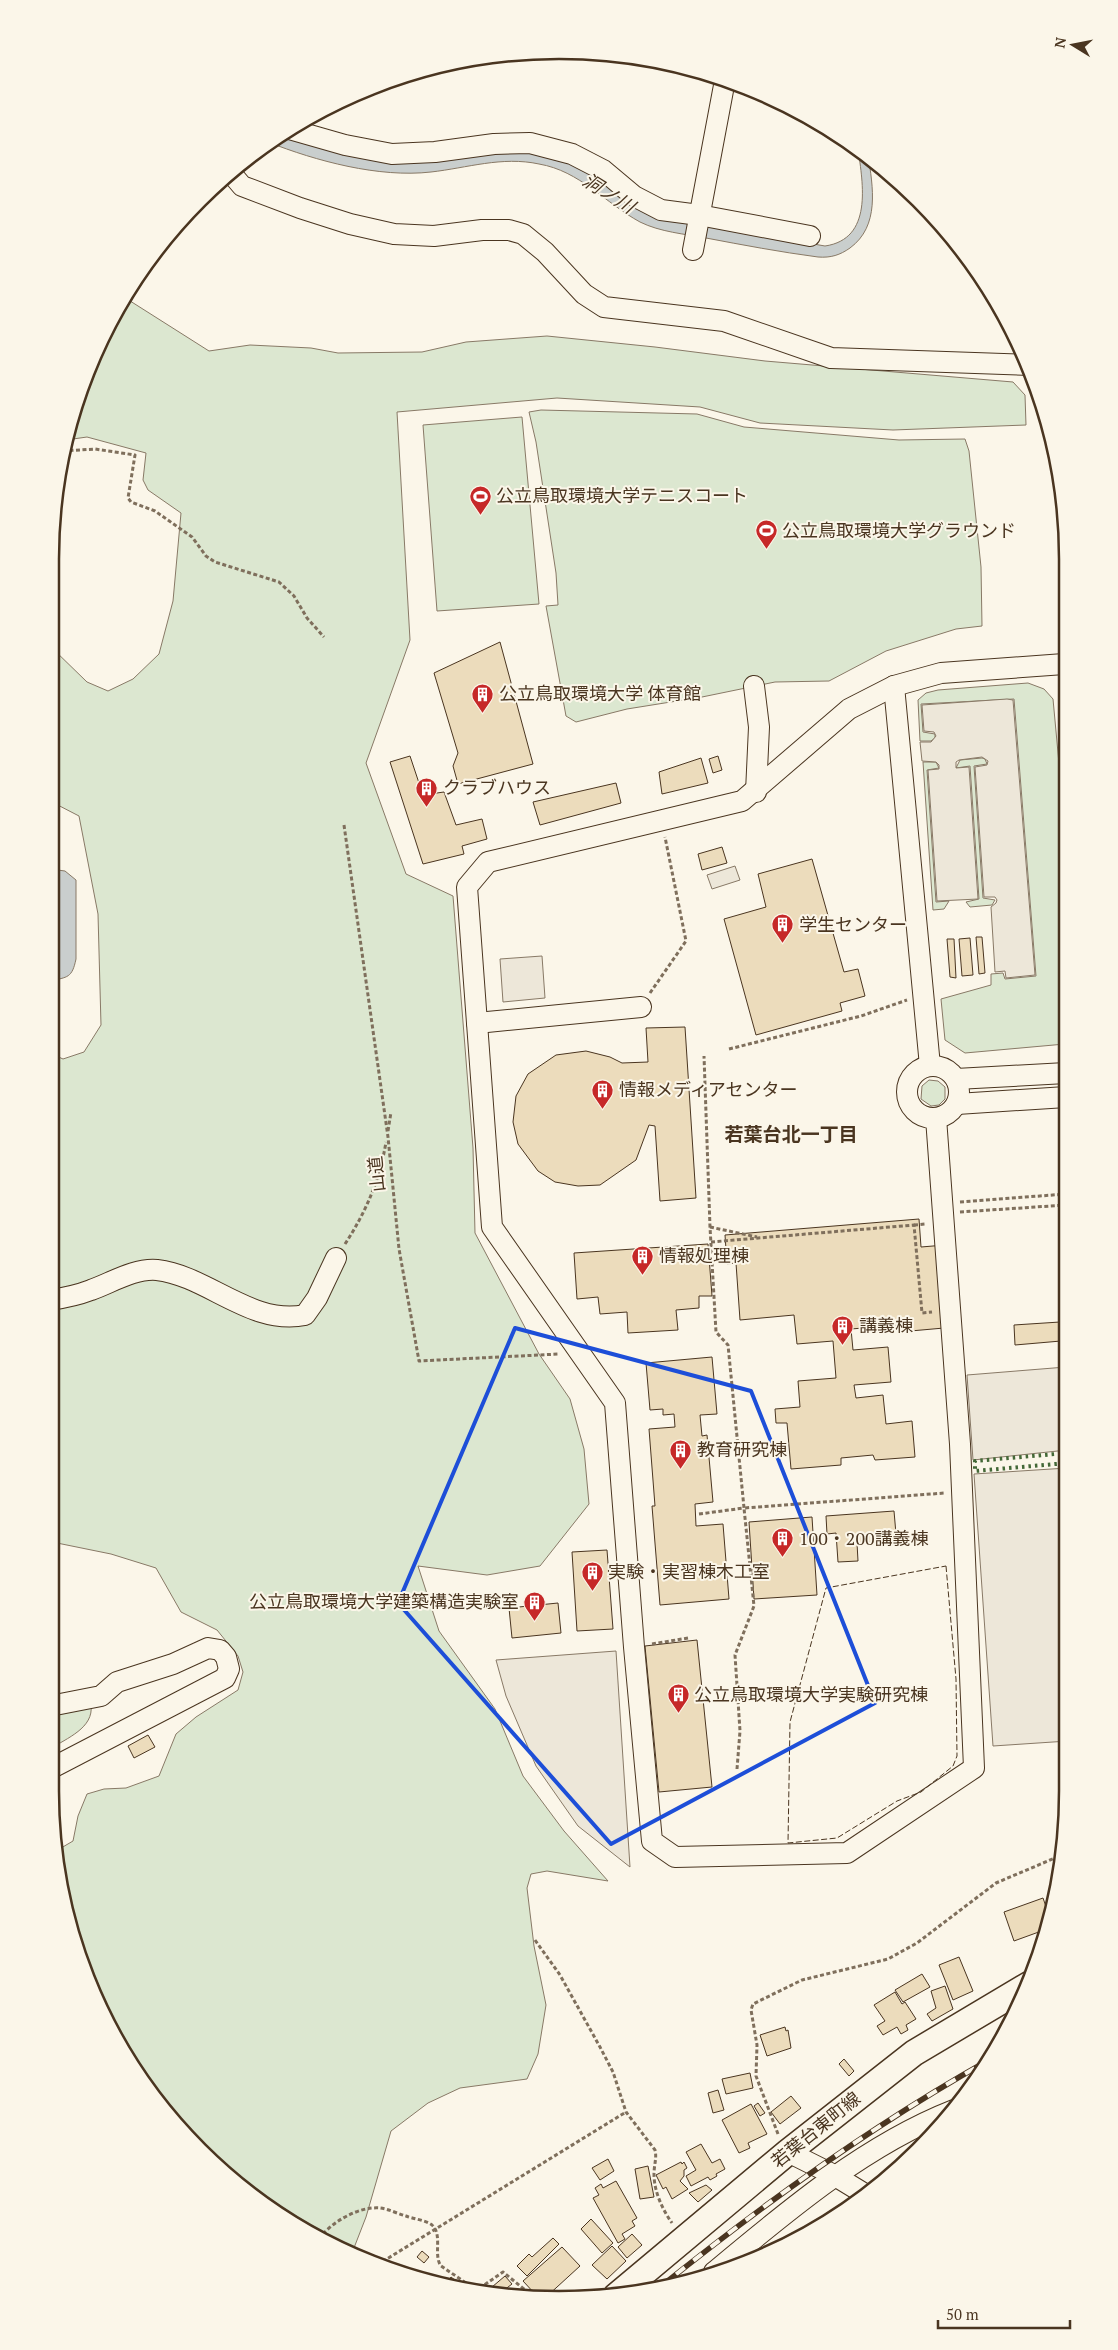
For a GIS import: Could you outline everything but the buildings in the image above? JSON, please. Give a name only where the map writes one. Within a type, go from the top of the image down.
[{"type":"main road","name":"若葉台東町線","points":[[627,2286],[788,2152],[914,2053],[1017,1992]]},
{"type":"street","points":[[693,250],[724,87]]},
{"type":"street","points":[[300,132],[345,145],[392,154],[435,152],[494,144],[530,143],[572,154],[603,170],[634,196],[661,210],[700,215],[810,236]]},
{"type":"street","points":[[235,178],[242,186],[300,208],[350,224],[394,234],[434,236],[482,230],[509,230],[524,234],[545,252],[584,294],[604,307],[724,320],[801,350],[831,358],[1020,366]]},
{"type":"street","points":[[936,1118],[960,1444],[974,1768],[847,1853],[675,1857],[652,1841],[634,1646],[615,1403],[492,1227],[467,887],[488,862],[662,822],[742,801],[756,792],[849,709],[894,686],[941,672],[1059,664]]},
{"type":"street","points":[[754,686],[759,727],[756,792]]},
{"type":"street","points":[[894,686],[930,1066]]},
{"type":"street","points":[[477,1023],[640,1007]]},
{"type":"street","points":[[930,1066],[944,1068],[956,1079],[959,1087],[957,1104],[945,1116],[936,1118],[928,1118],[912,1109],[907,1092],[913,1076],[919,1070],[930,1066]]},
{"type":"street","points":[[956,1079],[1059,1072]]},
{"type":"street","points":[[957,1104],[1059,1097]]},
{"type":"street","points":[[59,1299],[68,1298],[145,1271],[157,1270],[196,1282],[239,1304],[290,1318],[305,1315],[317,1298],[336,1258]]},
{"type":"street","points":[[59,1704],[101,1696],[117,1682],[173,1664],[208,1648],[220,1650],[226,1657],[229,1669],[225,1678],[59,1764]]},
{"type":"street","points":[[724,2263],[784,2213],[842,2180],[924,2122],[939,2116]]},
{"type":"street","points":[[788,2152],[860,2191]]},
{"type":"path","points":[[71,450],[95,449],[135,455],[128,498],[131,502],[155,511],[192,536],[206,556],[215,562],[279,582],[294,596],[307,618],[324,638]]},
{"type":"path","points":[[640,1007],[686,942],[662,822]]},
{"type":"path","name":"山道","points":[[344,825],[388,1137],[399,1249],[419,1361],[580,1353]]},
{"type":"path","points":[[729,1049],[862,1016],[924,994]]},
{"type":"path","points":[[704,1056],[716,1332],[728,1345],[754,1606],[735,1655],[740,1731],[737,1769]]},
{"type":"path","points":[[336,1258],[358,1225],[375,1188],[383,1162],[392,1112]]},
{"type":"path","points":[[954,1202],[1059,1194]]},
{"type":"path","points":[[955,1213],[1059,1206]]},
{"type":"path","points":[[711,1242],[914,1225],[922,1313],[938,1311]]},
{"type":"path","points":[[710,1227],[760,1238]]},
{"type":"path","points":[[700,1514],[744,1508],[950,1492]]},
{"type":"path","points":[[634,1646],[688,1638]]},
{"type":"path","points":[[788,2152],[778,2136],[756,2076],[757,2045],[751,2010],[753,2004],[802,1980],[888,1960],[917,1943],[996,1883],[1055,1858]]},
{"type":"path","points":[[535,1940],[560,1975],[600,2047],[613,2072],[626,2112],[655,2150],[657,2156],[654,2175],[662,2209],[684,2239]]},
{"type":"path","points":[[384,2260],[626,2112]]},
{"type":"path","points":[[324,2232],[346,2217],[366,2209],[381,2208],[422,2221],[432,2225],[436,2233],[437,2261],[464,2283]]},
{"type":"path","points":[[482,2285],[503,2272],[525,2290]]},
{"type":"highlighted area","points":[[515,1328],[751,1391],[875,1703],[611,1844],[398,1603]]},
{"type":"green space","points":[[131,301],[209,351],[250,345],[311,348],[338,353],[422,352],[466,342],[547,336],[765,361],[1013,382],[1025,395],[1026,425],[893,430],[760,423],[700,407],[557,398],[397,412],[410,640],[366,763],[406,874],[453,896],[473,1148],[475,1233],[539,1354],[570,1399],[584,1449],[589,1504],[540,1566],[487,1575],[418,1566],[439,1631],[495,1709],[523,1776],[564,1831],[608,1881],[547,1871],[531,1874],[527,1888],[534,1946],[546,2005],[538,2054],[527,2079],[460,2088],[428,2103],[391,2131],[366,2217],[354,2247],[309,2224],[254,2188],[205,2145],[162,2096],[126,2041],[110,2012],[97,1982],[85,1952],[76,1920],[68,1889],[63,1856],[62,1847],[73,1841],[78,1816],[87,1794],[104,1789],[126,1788],[159,1776],[176,1734],[196,1717],[238,1690],[243,1672],[238,1656],[217,1630],[181,1612],[156,1568],[111,1554],[59,1543],[59,1057],[63,1059],[84,1052],[101,1025],[98,914],[79,816],[59,806],[59,655],[87,682],[108,691],[133,679],[159,654],[173,601],[181,513],[148,490],[143,480],[146,453],[87,437],[74,439],[85,398],[110,338]]},
{"type":"green space","name":"公立鳥取環境大学グラウンド","points":[[541,410],[697,414],[744,427],[899,440],[965,439],[969,451],[981,567],[982,626],[956,629],[886,651],[829,681],[775,682],[702,697],[627,709],[576,722],[566,716],[546,606],[558,605],[556,573],[536,442],[529,412]]},
{"type":"green space","name":"公立鳥取環境大学テニスコート","points":[[522,417],[539,604],[437,611],[423,425]]},
{"type":"green space","points":[[1028,683],[1044,689],[1053,699],[1059,764],[1059,1045],[965,1053],[945,1040],[941,999],[991,985],[991,974],[1003,973],[1005,979],[1036,976],[1014,699],[921,704],[923,732],[935,734],[935,738],[931,741],[920,741],[918,700],[926,693],[938,690]]},
{"type":"green space","points":[[985,759],[987,764],[974,766],[983,898],[995,900],[992,905],[970,907],[966,902],[979,899],[970,766],[956,768],[960,760]]},
{"type":"green space","points":[[923,762],[936,762],[939,768],[927,770],[936,902],[949,901],[944,909],[933,910]]},
{"type":"green space","points":[[929,1080],[938,1081],[945,1087],[945,1099],[939,1105],[931,1106],[921,1099],[922,1086]]},
{"type":"green space","points":[[91,1705],[91,1713],[84,1726],[59,1743],[59,1710]]},
{"type":"shaded area","points":[[1013,700],[1035,975],[1006,978],[1005,971],[995,972],[991,907],[997,900],[995,897],[984,897],[975,767],[987,765],[988,761],[982,757],[956,762],[956,768],[969,767],[978,899],[937,901],[928,770],[939,769],[939,765],[936,762],[922,761],[920,742],[931,742],[936,736],[934,732],[924,731],[922,705]]},
{"type":"shaded area","points":[[735,866],[740,880],[712,889],[707,875]]},
{"type":"shaded area","points":[[542,956],[545,998],[503,1002],[500,959]]},
{"type":"shaded area","points":[[1059,1368],[1059,1451],[973,1460],[967,1375]]},
{"type":"shaded area","points":[[1059,1469],[1059,1742],[993,1746],[974,1474]]},
{"type":"shaded area","points":[[616,1651],[630,1867],[578,1826],[536,1766],[506,1696],[496,1660]]},
{"type":"water","name":"洞ノ川","points":[[290,138],[528,151],[549,155],[722,228],[825,246],[840,241],[851,233],[858,221],[862,193],[859,159],[870,167],[872,205],[866,229],[860,239],[850,248],[839,254],[818,257],[656,228],[640,222],[627,214],[580,180],[567,173],[539,164],[512,161],[485,163],[431,172],[390,173],[348,166],[306,156],[277,145]]},
{"type":"water","points":[[59,870],[65,871],[76,880],[76,959],[71,973],[59,979]]},
{"type":"railway","points":[[671,2278],[738,2226],[819,2167],[903,2111],[976,2068]]},
{"type":"hedge","points":[[1059,1454],[975,1461],[975,1471],[1059,1464]]},
{"type":"fence","points":[[946,1566],[956,1679],[957,1756],[953,1766],[921,1792],[897,1801],[837,1838],[788,1843],[790,1722],[826,1588],[946,1566]]},
{"type":"place","name":"公立鳥取環境大学テニスコート","points":[[480,515]]},
{"type":"place","name":"公立鳥取環境大学グラウンド","points":[[766,550]]},
{"type":"place","name":"公立鳥取環境大学 体育館","points":[[483,713]]},
{"type":"place","name":"クラブハウス","points":[[427,807]]},
{"type":"place","name":"学生センター","points":[[783,944]]},
{"type":"place","name":"情報メディアセンター","points":[[603,1109]]},
{"type":"place","name":"情報処理棟","points":[[643,1275]]},
{"type":"place","name":"講義棟","points":[[843,1345]]},
{"type":"place","name":"教育研究棟","points":[[681,1469]]},
{"type":"place","name":"100・200講義棟","points":[[783,1558]]},
{"type":"place","name":"実験・実習棟木工室","points":[[592,1591]]},
{"type":"place","name":"公立鳥取環境大学建築構造実験室","points":[[535,1621]]},
{"type":"place","name":"公立鳥取環境大学実験研究棟","points":[[678,1714]]},
{"type":"district","name":"若葉台北一丁目","points":[[791,1134]]}]
